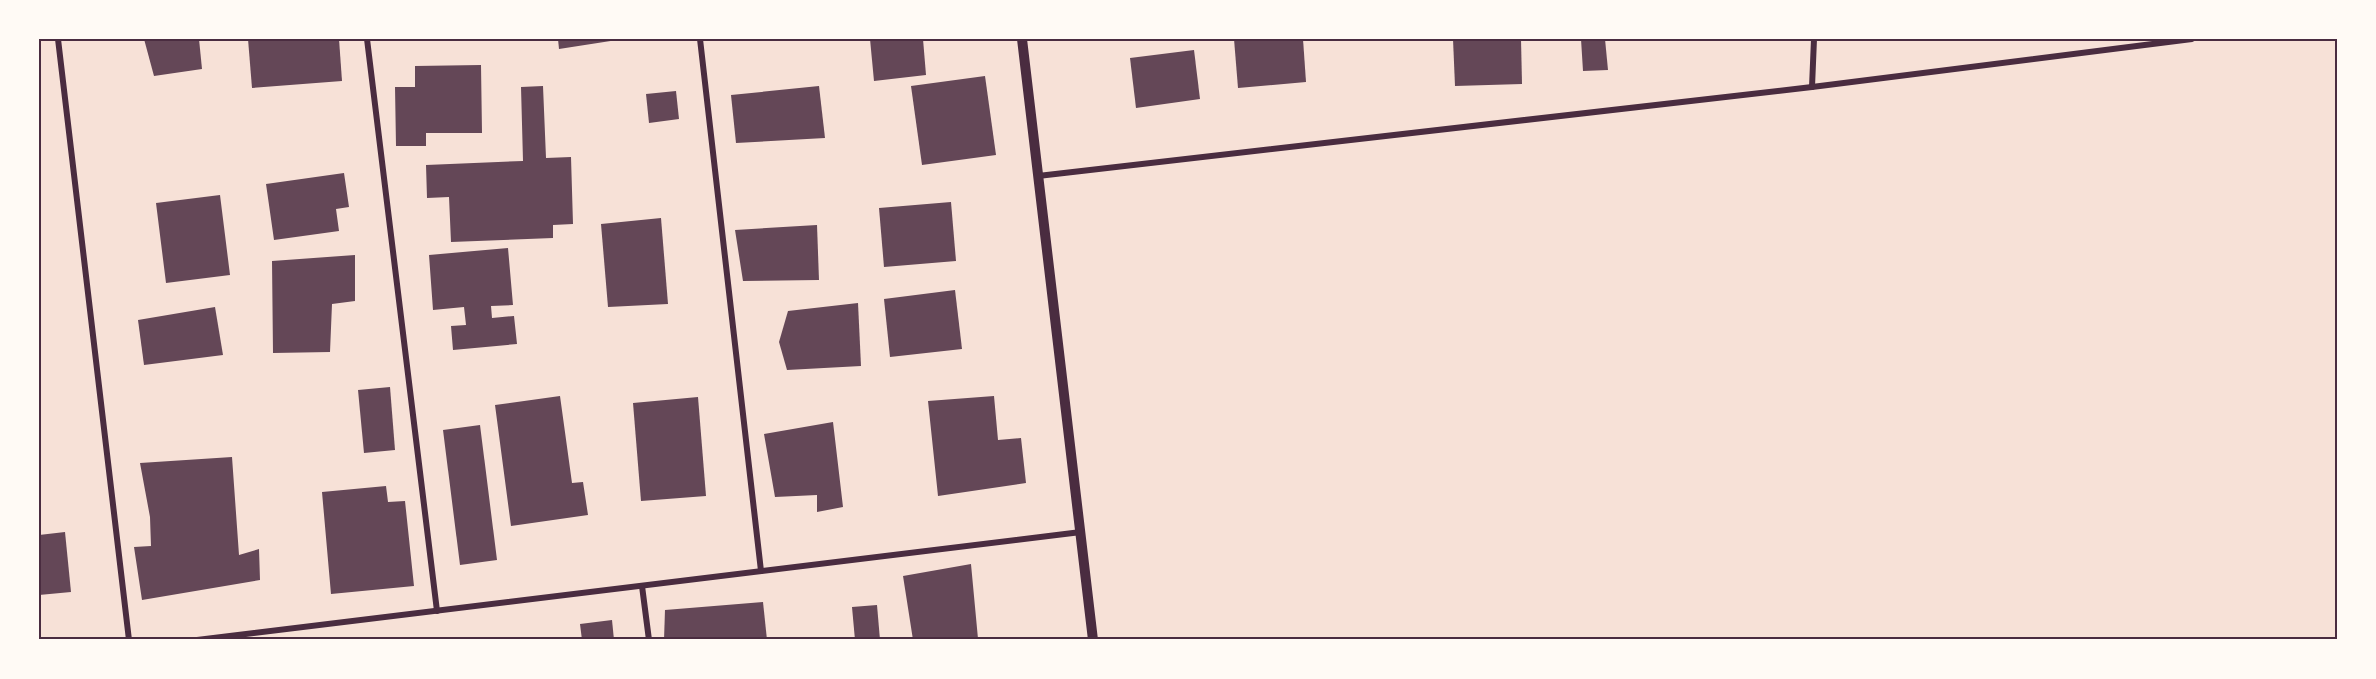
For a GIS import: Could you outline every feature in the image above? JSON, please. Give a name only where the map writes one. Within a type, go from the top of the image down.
[{"type":"street","points":[[58,39],[129,640]]},
{"type":"street","points":[[367,39],[437,611]]},
{"type":"street","points":[[700,39],[761,571]]},
{"type":"street","points":[[1023,39],[1093,640]]},
{"type":"street","points":[[1812,87],[1814,39]]},
{"type":"street","points":[[1038,176],[1812,87],[2192,39]]},
{"type":"street","points":[[197,640],[229,638],[1081,532]]},
{"type":"street","points":[[642,586],[649,640]]},
{"type":"building","points":[[144,39],[199,39],[202,69],[154,76]]},
{"type":"building","points":[[248,39],[339,39],[342,81],[252,88]]},
{"type":"building","points":[[558,39],[617,39],[617,40],[559,49]]},
{"type":"building","points":[[870,39],[923,39],[926,75],[874,81]]},
{"type":"building","points":[[1234,39],[1303,39],[1306,82],[1238,88]]},
{"type":"building","points":[[1453,39],[1521,39],[1522,84],[1455,86]]},
{"type":"building","points":[[1581,39],[1605,39],[1608,70],[1583,71]]},
{"type":"building","points":[[1194,50],[1200,99],[1136,108],[1130,58]]},
{"type":"building","points":[[481,65],[482,133],[426,133],[426,146],[396,146],[395,87],[415,87],[415,66]]},
{"type":"building","points":[[985,76],[996,155],[922,165],[911,86]]},
{"type":"building","points":[[543,86],[546,158],[571,157],[573,224],[553,225],[553,238],[451,242],[449,197],[427,198],[426,165],[523,161],[521,87]]},
{"type":"building","points":[[819,86],[825,138],[736,143],[731,95]]},
{"type":"building","points":[[676,91],[679,119],[649,123],[646,94]]},
{"type":"building","points":[[344,173],[349,207],[336,209],[339,231],[274,240],[266,184]]},
{"type":"building","points":[[220,195],[230,275],[166,283],[156,203]]},
{"type":"building","points":[[951,202],[956,261],[884,267],[879,208]]},
{"type":"building","points":[[661,218],[668,304],[608,307],[601,224]]},
{"type":"building","points":[[817,225],[819,280],[743,281],[735,230]]},
{"type":"building","points":[[508,248],[513,305],[491,306],[492,318],[514,316],[517,344],[453,350],[451,326],[466,325],[464,307],[433,310],[429,255]]},
{"type":"building","points":[[355,255],[355,301],[332,304],[330,352],[273,353],[272,261]]},
{"type":"building","points":[[955,290],[962,349],[890,357],[884,299]]},
{"type":"building","points":[[858,303],[861,366],[787,370],[779,342],[788,311]]},
{"type":"building","points":[[215,307],[223,355],[144,365],[138,320]]},
{"type":"building","points":[[390,387],[395,450],[364,453],[358,390]]},
{"type":"building","points":[[560,396],[572,483],[583,482],[588,515],[511,526],[495,405]]},
{"type":"building","points":[[994,396],[998,440],[1021,438],[1026,483],[938,496],[928,401]]},
{"type":"building","points":[[698,397],[706,496],[641,501],[633,403]]},
{"type":"building","points":[[833,422],[843,507],[817,512],[817,495],[775,497],[764,434]]},
{"type":"building","points":[[480,425],[497,560],[460,565],[443,430]]},
{"type":"building","points":[[232,457],[239,555],[259,549],[260,580],[142,600],[134,547],[151,546],[150,517],[140,463]]},
{"type":"building","points":[[386,486],[388,502],[405,501],[414,586],[331,594],[322,492]]},
{"type":"building","points":[[65,532],[71,592],[39,595],[39,535]]},
{"type":"building","points":[[971,564],[978,639],[913,640],[903,576]]},
{"type":"building","points":[[763,602],[767,640],[664,640],[665,610]]},
{"type":"building","points":[[877,605],[880,640],[855,640],[852,607]]},
{"type":"building","points":[[612,620],[614,640],[582,640],[580,624]]}]
